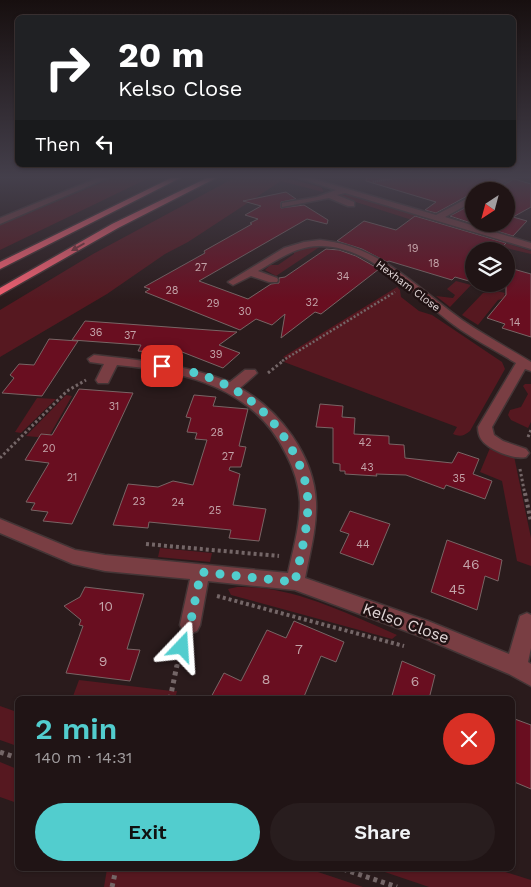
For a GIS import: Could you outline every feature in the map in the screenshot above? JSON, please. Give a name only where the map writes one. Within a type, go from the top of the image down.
[{"type":"highway","points":[[0,266],[92,218]]},
{"type":"highway","points":[[0,292],[130,218]]},
{"type":"street","points":[[438,218],[531,246]]},
{"type":"street","name":"Hexham Close","points":[[233,282],[288,249],[311,243],[340,245],[368,256],[459,323],[526,365],[486,427],[487,437],[498,445],[521,453]]},
{"type":"street","points":[[250,272],[272,280]]},
{"type":"street","points":[[94,359],[177,368],[231,388],[252,400],[268,415],[294,453],[308,493],[307,511],[295,582]]},
{"type":"street","points":[[102,380],[112,361]]},
{"type":"street","points":[[231,388],[250,373]]},
{"type":"street","name":"Kelso Close","points":[[0,526],[73,556],[105,563],[295,582],[428,630],[524,672],[528,622]]},
{"type":"street","points":[[190,625],[201,572]]},
{"type":"path","points":[[286,358],[408,284]]},
{"type":"path","points":[[0,458],[66,391],[89,379],[102,380]]},
{"type":"path","points":[[531,430],[518,459],[531,522]]},
{"type":"path","points":[[197,591],[394,643],[413,646]]},
{"type":"path","points":[[171,696],[185,632],[190,625]]},
{"type":"path","points":[[0,752],[15,757]]},
{"type":"path","points":[[112,887],[116,871]]},
{"type":"path","points":[[349,871],[397,887]]},
{"type":"shaded area","points":[[16,218],[65,218],[0,250],[0,225]]},
{"type":"shaded area","points":[[159,218],[224,218],[188,242],[165,254],[107,294],[0,357],[0,310],[93,254]]},
{"type":"shaded area","points":[[407,218],[426,218],[502,242],[481,242]]},
{"type":"shaded area","points":[[306,246],[321,246],[276,276],[265,270],[270,265],[278,265],[294,254],[294,250]]},
{"type":"shaded area","points":[[515,246],[531,251],[531,254],[515,250]]},
{"type":"shaded area","points":[[456,281],[465,283],[465,291],[450,307],[436,296],[453,298],[455,295],[447,289]]},
{"type":"shaded area","points":[[397,287],[400,290],[401,297],[419,311],[432,315],[502,362],[505,369],[470,431],[464,435],[453,434],[457,427],[284,362],[287,359],[283,357]]},
{"type":"shaded area","points":[[501,292],[510,297],[498,300],[478,325],[462,315],[483,293]]},
{"type":"shaded area","points":[[531,384],[531,422],[528,428],[511,420],[508,415],[510,410],[521,407],[528,394],[523,386]]},
{"type":"shaded area","points":[[66,395],[72,396],[48,438],[26,436]]},
{"type":"shaded area","points":[[37,398],[56,399],[21,433],[15,432]]},
{"type":"shaded area","points":[[490,448],[514,456],[531,538],[531,566],[517,561],[502,481],[480,472]]},
{"type":"shaded area","points":[[160,548],[212,553],[210,562],[158,557]]},
{"type":"shaded area","points":[[237,587],[278,591],[319,602],[397,635],[392,639],[231,595],[228,589]]},
{"type":"shaded area","points":[[79,680],[177,691],[176,696],[73,696]]},
{"type":"shaded area","points":[[0,706],[15,711],[15,745],[0,740]]},
{"type":"shaded area","points":[[0,762],[15,768],[15,802],[0,797]]},
{"type":"shaded area","points":[[107,871],[315,871],[363,887],[104,887]]},
{"type":"shaded area","points":[[382,871],[502,871],[531,880],[531,887],[429,887]]},
{"type":"building","points":[[256,218],[325,218],[328,220],[327,224],[307,219],[199,281],[248,299],[271,284],[279,283],[279,278],[285,277],[326,249],[339,250],[356,256],[379,269],[321,314],[315,312],[281,338],[285,314],[272,325],[256,319],[240,330],[145,292],[150,289],[144,287],[205,253],[204,251],[258,219]]},
{"type":"building","points":[[412,218],[423,218],[503,242],[465,242],[465,280],[455,277],[452,280],[387,262],[362,249],[337,241],[364,221],[396,230]]},
{"type":"building","points":[[515,218],[527,221],[513,236],[500,232],[515,232]]},
{"type":"building","points":[[515,270],[531,274],[531,337],[502,328],[505,324],[487,318],[506,295],[506,292],[515,292]]},
{"type":"building","points":[[85,321],[237,332],[219,345],[240,353],[223,368],[177,350],[176,354],[138,351],[141,345],[72,340]]},
{"type":"building","points":[[49,339],[78,341],[42,396],[2,393],[14,378],[10,375],[19,364],[34,365]]},
{"type":"building","points":[[79,389],[133,393],[72,524],[43,521],[48,512],[31,510],[35,503],[26,502],[49,463],[25,460],[41,434],[52,435]]},
{"type":"building","points":[[194,395],[216,397],[213,406],[248,409],[239,446],[246,447],[241,467],[230,467],[229,470],[240,474],[233,505],[266,509],[259,541],[229,538],[231,530],[149,522],[148,528],[113,525],[128,484],[158,487],[173,481],[193,485],[207,440],[195,439],[197,433],[187,432],[191,418],[186,417]]},
{"type":"building","points":[[320,404],[343,406],[342,417],[355,418],[354,434],[389,436],[389,444],[404,445],[405,458],[452,463],[458,452],[479,459],[473,474],[492,481],[485,499],[446,485],[444,489],[406,475],[345,474],[345,471],[340,471],[340,464],[333,463],[333,428],[316,427]]},
{"type":"building","points":[[350,511],[390,524],[373,565],[340,553],[349,534],[340,531]]},
{"type":"building","points":[[447,540],[502,560],[498,581],[485,576],[477,610],[431,592]]},
{"type":"building","points":[[85,587],[144,594],[127,649],[140,650],[130,681],[66,673],[83,626],[79,625],[81,620],[64,606],[80,597]]},
{"type":"building","points":[[294,621],[344,642],[336,662],[321,656],[304,696],[212,696],[224,673],[241,681],[267,630],[286,638]]},
{"type":"building","points":[[402,661],[435,675],[430,696],[392,696]]},
{"type":"building","points":[[515,719],[531,725],[531,789],[515,782]]},
{"type":"route","points":[[162,366],[177,368],[206,378],[231,388],[252,400],[268,415],[294,453],[308,493],[304,534],[295,582],[201,572],[190,625],[185,632],[182,647]]}]
